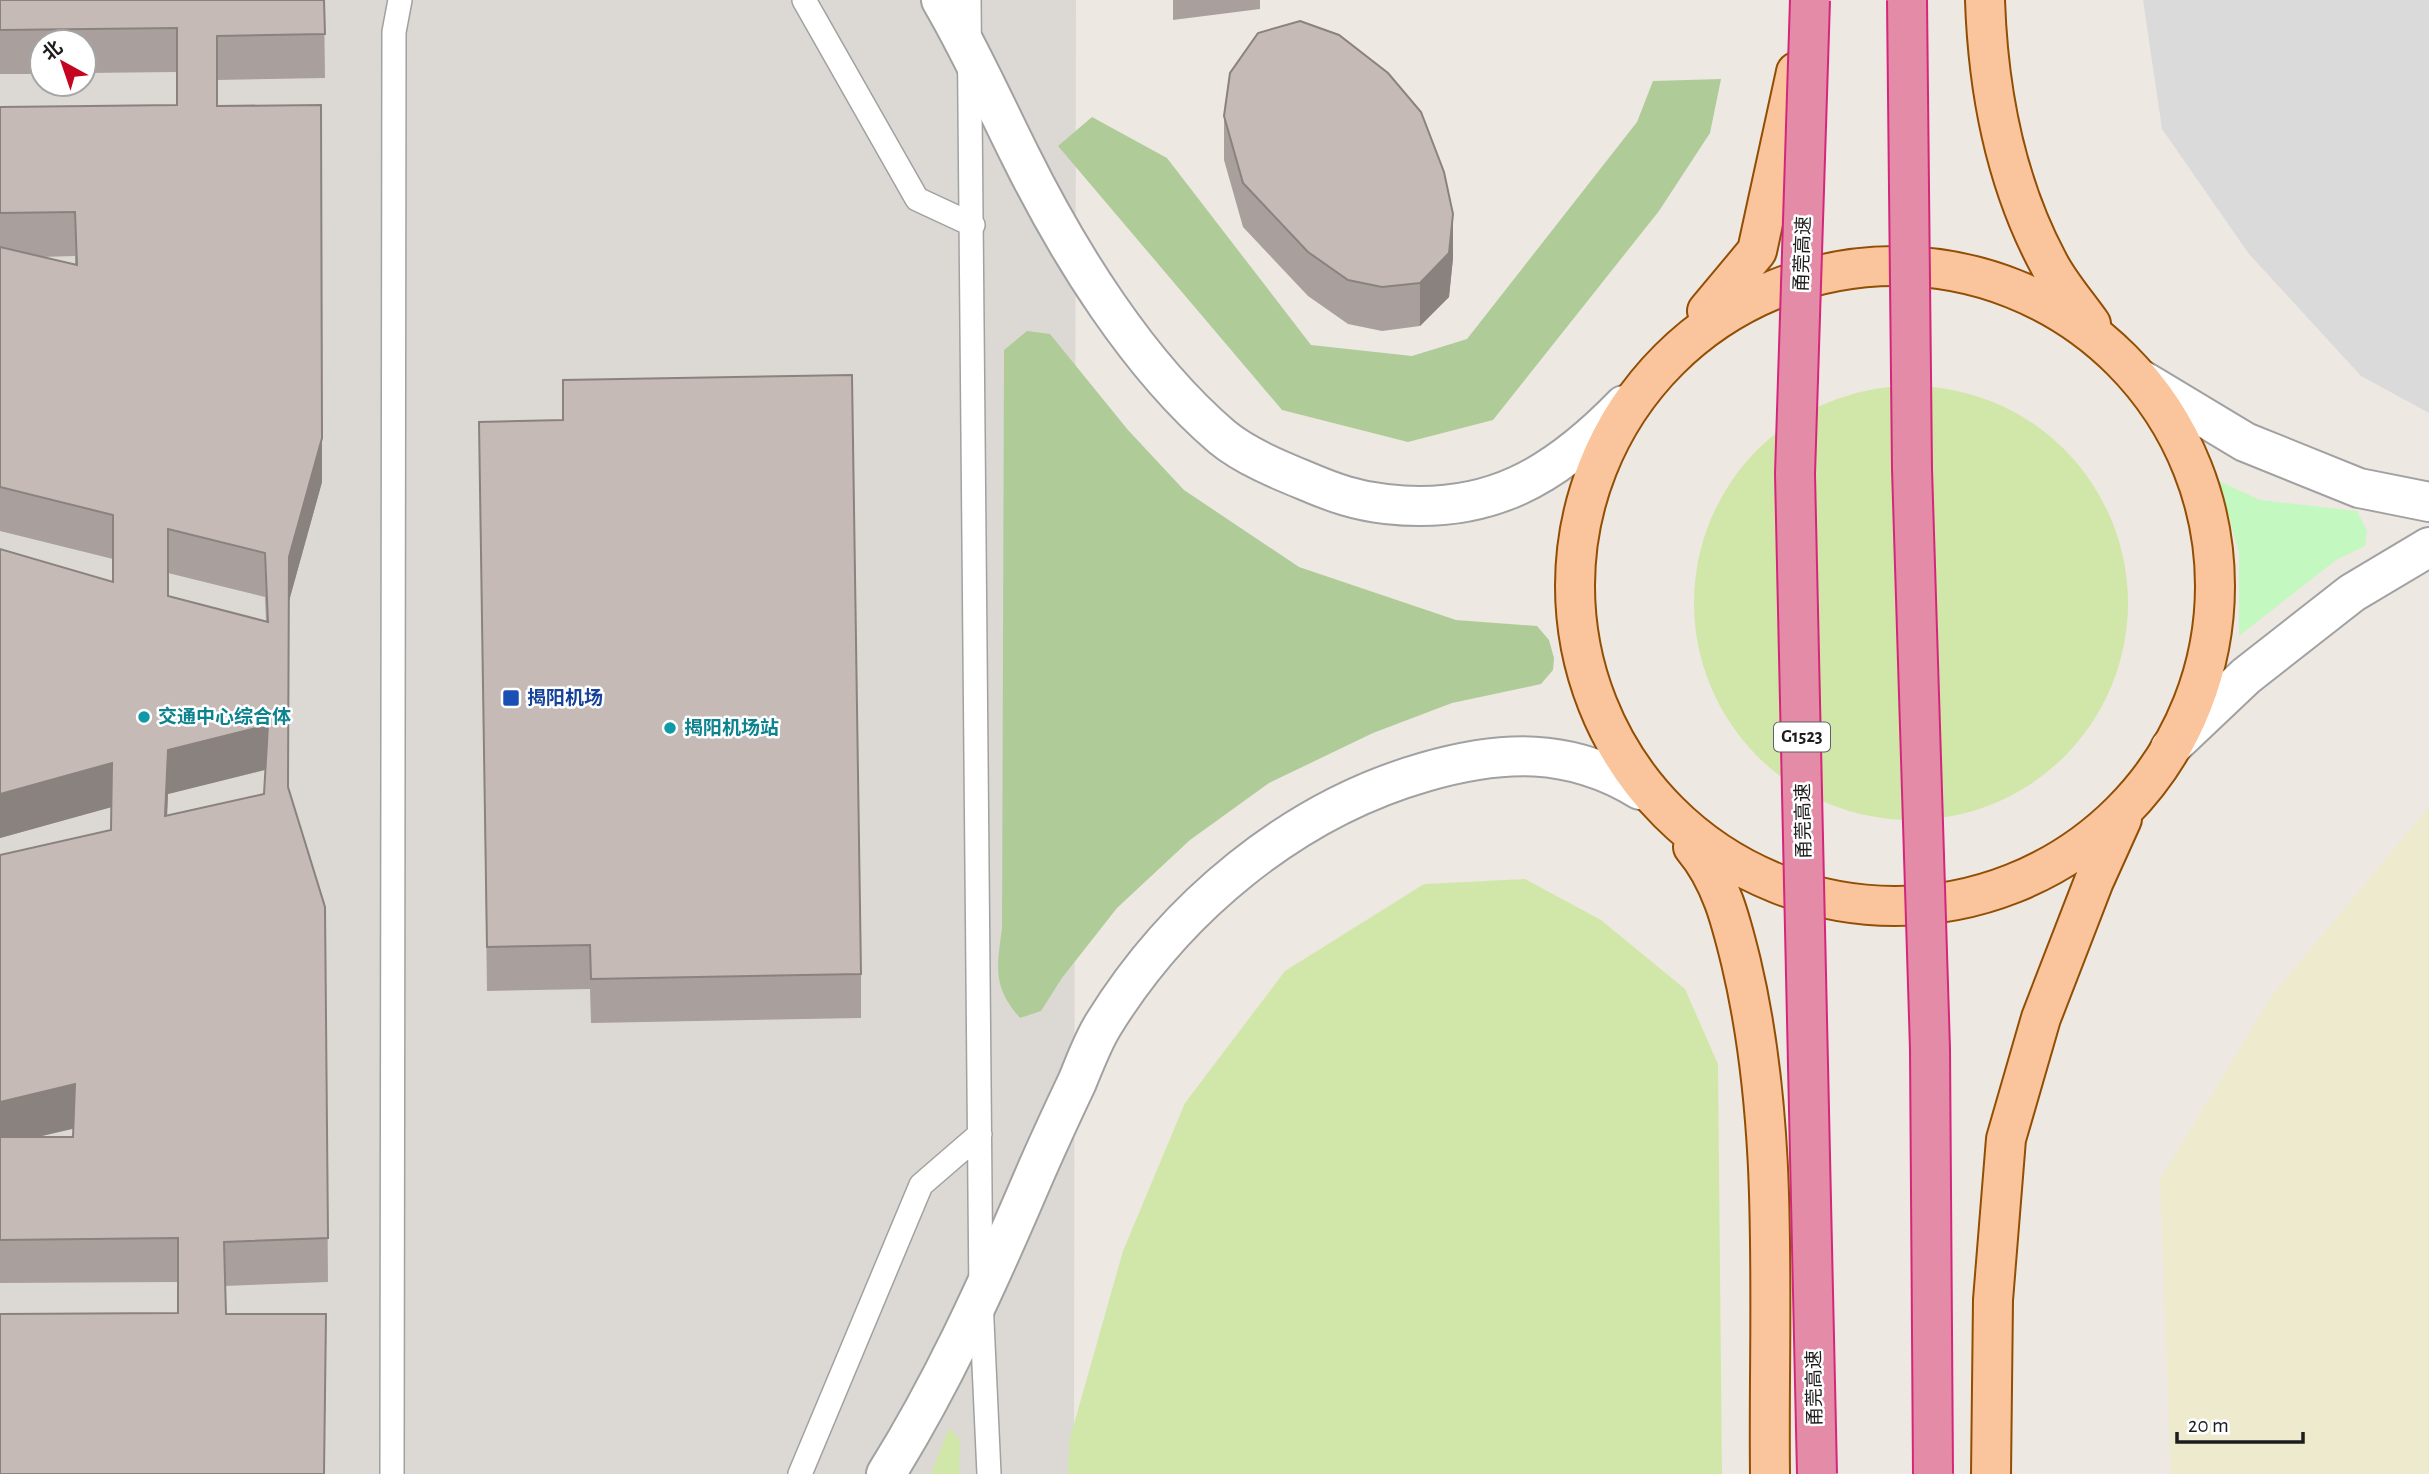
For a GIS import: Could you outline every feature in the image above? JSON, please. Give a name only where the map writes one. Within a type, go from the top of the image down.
[{"type":"highway","name":"甬莞高速","points":[[1810,0],[1795,474],[1817,1474]]},
{"type":"highway","points":[[1907,0],[1912,469],[1930,1049],[1934,1474]]},
{"type":"main road","points":[[1770,1474],[1772,1291],[1762,1087],[1750,999],[1729,912],[1707,863],[1640,790],[1613,737],[1589,650],[1586,554],[1600,476],[1624,405],[1685,338],[1757,251],[1796,82],[1798,0]]},
{"type":"main road","points":[[1984,0],[1987,55],[2006,162],[2048,263],[2100,337],[2142,380],[2192,464],[2214,559],[2207,657],[2170,748],[2129,804],[2094,881],[2041,1018],[2006,1139],[1993,1300],[1991,1474]]},
{"type":"main road","points":[[1685,338],[1761,290],[1848,265],[1938,265],[2024,290],[2100,337]]},
{"type":"main road","points":[[1681,832],[1731,867],[1787,892],[1847,906],[1909,908],[1971,898],[2029,877],[2082,846],[2129,804]]},
{"type":"street","points":[[941,0],[972,52],[1021,157],[1065,239],[1114,313],[1171,386],[1224,439],[1280,470],[1352,500],[1413,507],[1468,504],[1532,480],[1585,445],[1624,405]]},
{"type":"street","points":[[2142,380],[2245,442],[2359,488],[2429,502]]},
{"type":"street","points":[[2170,748],[2246,676],[2352,593],[2429,547]]},
{"type":"street","points":[[886,1474],[911,1434],[981,1299],[1102,1027],[1143,966],[1192,914],[1259,855],[1331,807],[1410,776],[1468,760],[1528,755],[1577,761],[1609,771],[1640,790]]},
{"type":"lane","points":[[392,1474],[394,32],[400,0]]},
{"type":"lane","points":[[804,0],[917,198],[973,225]]},
{"type":"lane","points":[[969,0],[972,52],[981,1299],[989,1474]]},
{"type":"lane","points":[[800,1474],[920,1185],[980,1134]]},
{"type":"shaded area","points":[[0,0],[1076,0],[1074,1474],[0,1474]]},
{"type":"shaded area","points":[[2143,0],[2429,0],[2429,413],[2361,376],[2249,254],[2162,129]]},
{"type":"shaded area","points":[[2429,807],[2429,1474],[2171,1474],[2160,1179],[2273,994]]},
{"type":"green space","points":[[1721,79],[1710,133],[1659,211],[1493,420],[1408,442],[1282,410],[1058,146],[1092,117],[1167,158],[1311,345],[1412,356],[1467,339],[1637,122],[1653,81]]},
{"type":"green space","points":[[1027,331],[1050,334],[1128,430],[1184,490],[1299,567],[1456,620],[1537,626],[1549,640],[1554,658],[1553,670],[1541,684],[1452,703],[1373,733],[1269,783],[1190,840],[1117,908],[1062,978],[1041,1011],[1020,1018],[1005,996],[998,966],[1002,928],[1004,350]]},
{"type":"green space","points":[[1911,386],[1953,390],[1994,402],[2049,435],[2079,465],[2112,520],[2124,561],[2128,603],[2124,645],[2112,686],[2079,741],[2049,771],[1994,804],[1953,816],[1911,820],[1869,816],[1828,804],[1773,771],[1743,741],[1710,686],[1698,645],[1694,603],[1698,561],[1710,520],[1743,465],[1773,435],[1828,402],[1869,390]]},
{"type":"green space","points":[[2219,481],[2260,500],[2357,511],[2367,531],[2365,546],[2336,560],[2239,636],[2239,553]]},
{"type":"green space","points":[[1525,879],[1601,920],[1685,989],[1718,1064],[1722,1474],[1068,1474],[1070,1438],[1123,1251],[1185,1103],[1285,971],[1424,884]]},
{"type":"green space","points":[[949,1428],[960,1440],[959,1474],[931,1474]]},
{"type":"building","name":"交通中心综合体","points":[[0,0],[324,0],[325,34],[217,36],[217,106],[321,105],[322,438],[289,557],[288,787],[325,907],[328,1238],[224,1242],[226,1314],[326,1314],[324,1474],[0,1474],[0,1314],[178,1313],[178,1238],[0,1240],[0,1137],[73,1137],[75,1084],[0,1102],[0,855],[111,830],[112,763],[0,794],[0,549],[113,582],[113,515],[0,487],[0,247],[77,265],[75,212],[0,213],[0,107],[177,105],[177,28],[0,30]],"holes":[[[168,529],[265,553],[268,622],[168,596]],[[268,725],[264,794],[165,816],[168,750]]]},
{"type":"building","points":[[1300,21],[1339,35],[1388,73],[1421,112],[1444,172],[1453,214],[1449,253],[1420,283],[1382,287],[1348,280],[1308,252],[1243,183],[1224,116],[1230,73],[1258,33]]},
{"type":"building","name":"揭阳机场站","points":[[852,375],[861,974],[591,979],[590,945],[487,947],[479,422],[563,420],[563,380]]},
{"type":"place","name":"揭阳机场","points":[[511,698]]},
{"type":"place","name":"交通中心综合体","points":[[144,717]]},
{"type":"place","name":"揭阳机场站","points":[[670,728]]}]
